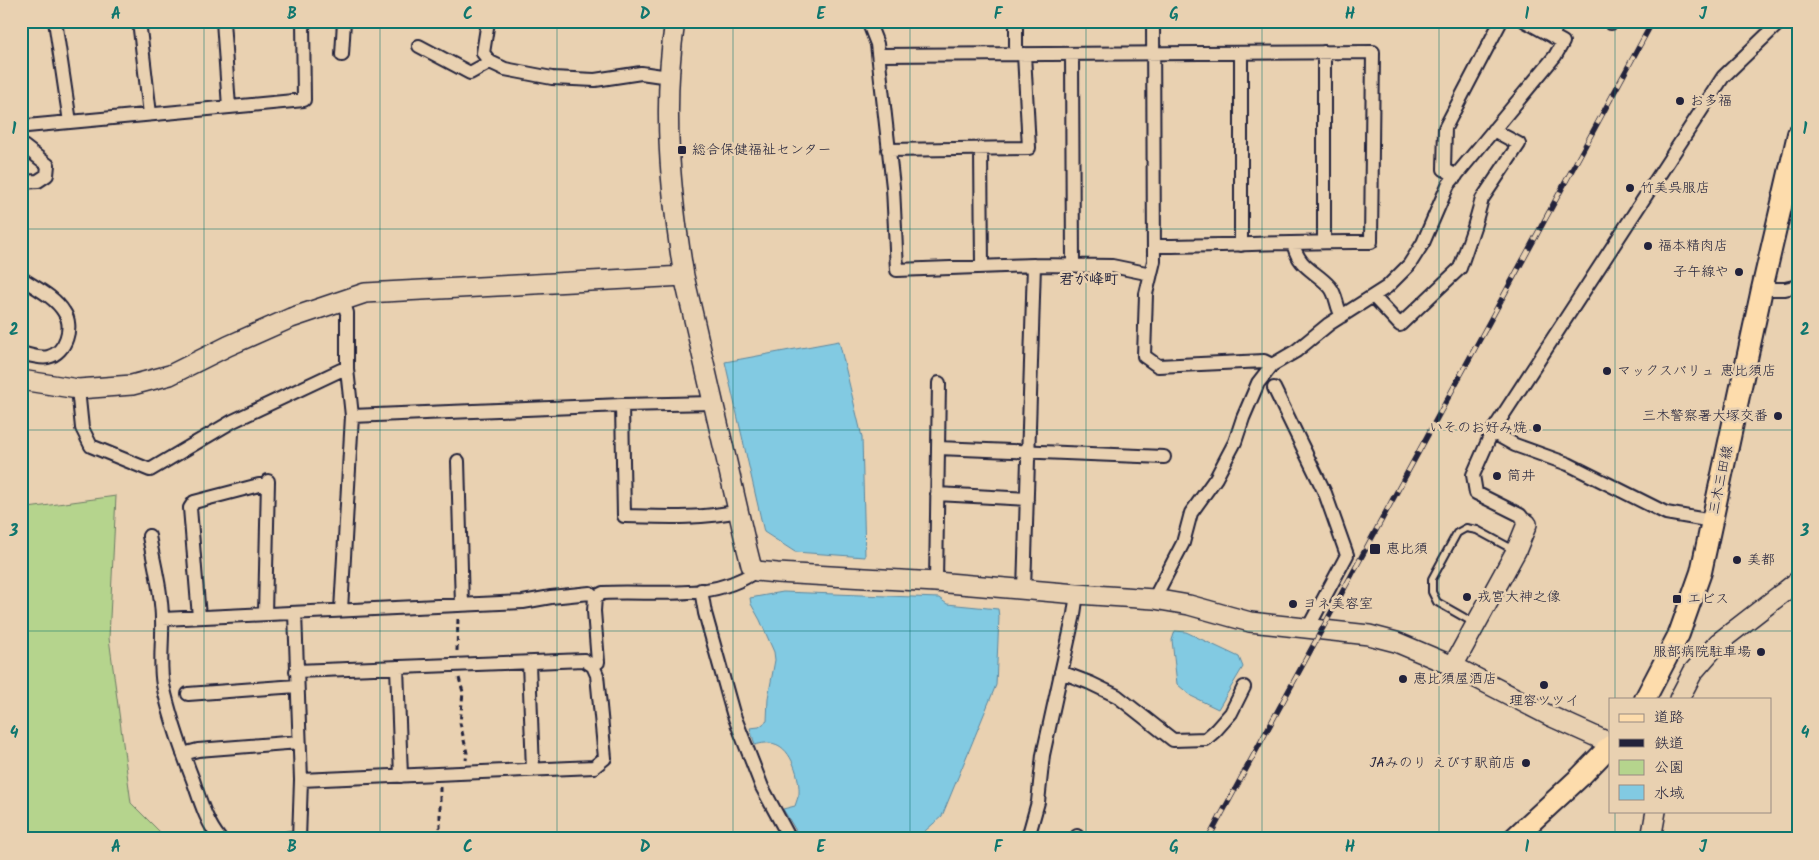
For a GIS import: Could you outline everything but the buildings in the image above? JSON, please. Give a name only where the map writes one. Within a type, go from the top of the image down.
[{"type":"main road","name":"三木三田線","points":[[1645,698],[1680,634],[1701,572],[1798,134]]},
{"type":"main road","points":[[1513,839],[1580,777],[1609,747]]},
{"type":"street","points":[[54,21],[70,122]]},
{"type":"street","points":[[139,21],[150,114]]},
{"type":"street","points":[[223,21],[229,107]]},
{"type":"street","points":[[21,124],[27,126],[304,100],[303,21]]},
{"type":"street","points":[[342,55],[344,21]]},
{"type":"street","points":[[488,21],[483,53],[490,62],[505,69],[552,78],[595,80],[641,73],[669,77]]},
{"type":"street","points":[[675,21],[670,53],[668,151],[678,239],[684,276],[751,565],[756,571]]},
{"type":"street","points":[[868,21],[879,55],[892,188],[897,270],[982,266],[1073,265],[1112,266],[1151,274]]},
{"type":"street","points":[[888,150],[1029,148],[1016,21]]},
{"type":"street","points":[[1153,21],[1154,262],[1146,294],[1144,356],[1158,366],[1264,361],[1272,365]]},
{"type":"street","points":[[1456,176],[1444,169],[1445,128],[1501,21]]},
{"type":"street","points":[[1154,599],[1184,543],[1191,513],[1216,478],[1235,442],[1258,383],[1272,365],[1296,351],[1342,316],[1387,287],[1409,265],[1423,243],[1448,185],[1555,56],[1563,42],[1525,21]]},
{"type":"street","points":[[1553,36],[1557,21]]},
{"type":"street","points":[[1453,666],[1516,551],[1527,524],[1520,515],[1476,493],[1473,474],[1492,432],[1723,77],[1780,21]]},
{"type":"street","points":[[419,46],[470,73],[490,62]]},
{"type":"street","points":[[1241,52],[1241,245]]},
{"type":"street","points":[[1324,52],[1324,242]]},
{"type":"street","points":[[879,55],[1373,52],[1371,242],[1154,246]]},
{"type":"street","points":[[1072,54],[1073,265]]},
{"type":"street","points":[[1373,296],[1400,325],[1460,268],[1482,199],[1519,144],[1494,130]]},
{"type":"street","points":[[21,144],[48,165],[47,175],[38,181],[21,182]]},
{"type":"street","points":[[981,148],[982,266]]},
{"type":"street","points":[[1293,243],[1296,256],[1330,288],[1342,316]]},
{"type":"street","points":[[1024,590],[1034,265]]},
{"type":"street","points":[[21,380],[78,389],[132,385],[170,375],[228,346],[291,318],[365,293],[684,276]]},
{"type":"street","points":[[21,278],[52,299],[66,313],[69,332],[62,349],[48,357],[21,353]]},
{"type":"street","points":[[1762,290],[1785,289],[1798,286]]},
{"type":"street","points":[[341,610],[352,416],[347,369],[346,313],[343,301]]},
{"type":"street","points":[[78,389],[82,428],[91,446],[150,470],[233,420],[341,370],[347,369]]},
{"type":"street","points":[[936,582],[939,383]]},
{"type":"street","points":[[1274,388],[1324,493],[1347,555],[1308,628]]},
{"type":"street","points":[[352,416],[622,404],[714,403]]},
{"type":"street","points":[[622,404],[624,516],[689,518],[739,511]]},
{"type":"street","points":[[1492,432],[1515,445],[1568,464],[1666,513],[1712,521]]},
{"type":"street","points":[[938,448],[1164,457]]},
{"type":"street","points":[[458,461],[460,604]]},
{"type":"street","points":[[200,617],[190,508],[194,502],[268,483],[265,614]]},
{"type":"street","points":[[936,494],[1027,498]]},
{"type":"street","points":[[149,536],[160,592],[163,684],[183,754],[203,808],[220,839]]},
{"type":"street","points":[[595,597],[603,593],[612,592],[672,593],[716,589],[740,581],[756,571],[936,582],[1154,599],[1189,605],[1250,622],[1308,628],[1396,642],[1453,666],[1550,716],[1609,742]]},
{"type":"street","points":[[1680,698],[1693,672],[1718,643],[1798,581]]},
{"type":"street","points":[[701,590],[705,613],[733,713],[762,787],[790,839]]},
{"type":"street","points":[[162,619],[523,602],[590,593],[595,597]]},
{"type":"street","points":[[1029,834],[1038,802],[1043,755],[1077,594]]},
{"type":"street","points":[[593,666],[598,662],[594,611],[595,597]]},
{"type":"street","points":[[285,839],[299,838],[301,780],[295,612]]},
{"type":"street","points":[[296,672],[584,660],[593,666],[597,675],[604,758],[594,767],[301,780]]},
{"type":"street","points":[[529,662],[533,770]]},
{"type":"street","points":[[397,668],[401,776]]},
{"type":"street","points":[[1062,672],[1117,696],[1173,740],[1206,739],[1231,713],[1244,687]]},
{"type":"street","points":[[188,694],[297,686]]},
{"type":"street","points":[[183,754],[198,750],[299,742]]},
{"type":"street","points":[[1652,839],[1656,812]]},
{"type":"lane","points":[[1475,623],[1437,602],[1432,592],[1432,579],[1457,533],[1466,528],[1477,530],[1516,551]]},
{"type":"path","points":[[460,604],[457,665],[463,692],[460,723],[467,753],[466,773]]},
{"type":"path","points":[[440,774],[440,839]]},
{"type":"green space","points":[[116,496],[109,638],[131,803],[167,839],[21,839],[21,509]]},
{"type":"water","points":[[839,341],[862,437],[865,557],[795,552],[764,532],[725,362]]},
{"type":"water","points":[[783,592],[939,598],[947,604],[998,609],[996,685],[942,816],[916,839],[801,839],[783,809],[795,806],[799,794],[794,765],[781,747],[770,743],[755,745],[750,728],[759,727],[767,721],[768,698],[775,660],[774,652],[751,604],[750,598]]},
{"type":"water","points":[[1175,631],[1186,632],[1239,657],[1243,667],[1218,709],[1191,696],[1177,684],[1172,640]]},
{"type":"railway","points":[[1208,839],[1653,21]]},
{"type":"place","name":"お多福","points":[[1680,101]]},
{"type":"place","name":"総合保健福祉センター","points":[[682,150]]},
{"type":"place","name":"竹美呉服店","points":[[1630,188]]},
{"type":"place","name":"福本精肉店","points":[[1648,246]]},
{"type":"place","name":"子午線や","points":[[1739,272]]},
{"type":"place","name":"マックスバリュ 恵比須店","points":[[1607,371]]},
{"type":"place","name":"三木警察署大塚交番","points":[[1778,416]]},
{"type":"place","name":"いそのお好み焼","points":[[1537,428]]},
{"type":"place","name":"筒井","points":[[1497,476]]},
{"type":"place","name":"恵比須","points":[[1375,549]]},
{"type":"place","name":"美都","points":[[1737,560]]},
{"type":"place","name":"戎宮大神之像","points":[[1467,597]]},
{"type":"place","name":"エビス","points":[[1677,599]]},
{"type":"place","name":"ヨネ美容室","points":[[1293,604]]},
{"type":"place","name":"服部病院駐車場","points":[[1761,652]]},
{"type":"place","name":"恵比須屋酒店","points":[[1403,679]]},
{"type":"place","name":"理容ツツイ","points":[[1544,685]]},
{"type":"place","name":"JAみのり えびす駅前店","points":[[1526,763]]},
{"type":"district","name":"君が峰町","points":[[1089,280]]}]
